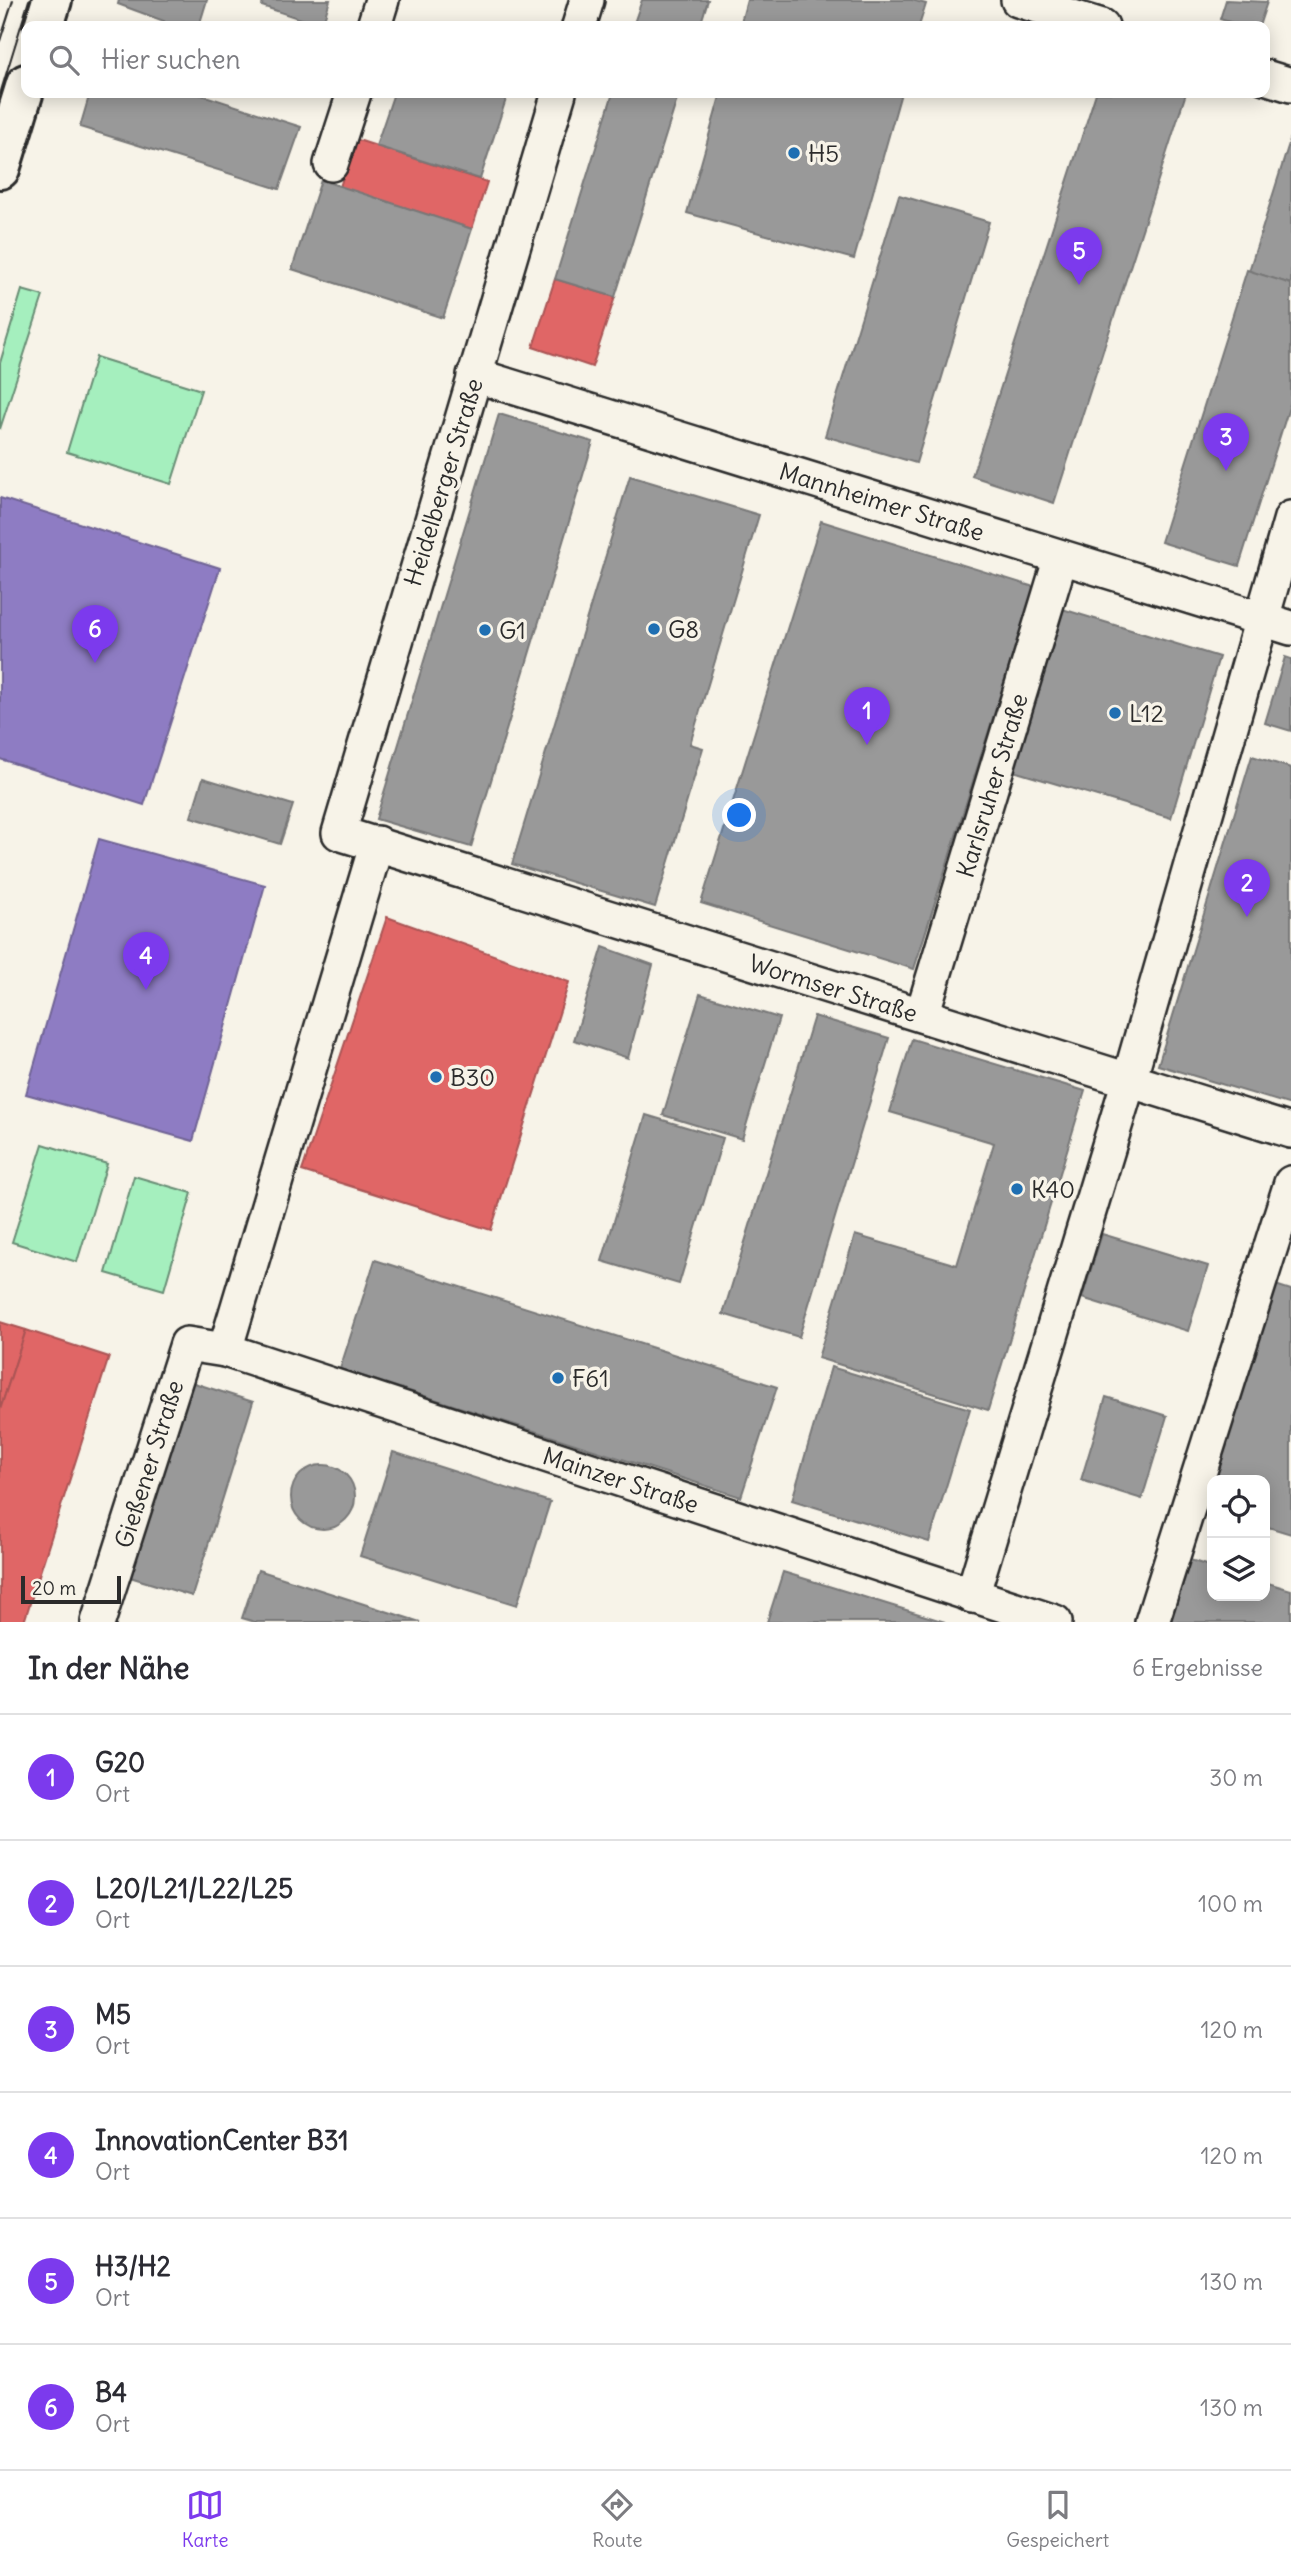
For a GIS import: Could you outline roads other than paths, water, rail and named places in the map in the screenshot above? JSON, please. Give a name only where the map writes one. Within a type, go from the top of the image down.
[{"type":"main road","points":[[46,21],[52,0]]},
{"type":"main road","points":[[0,169],[22,98]]},
{"type":"lane","points":[[376,21],[382,0]]},
{"type":"lane","points":[[581,21],[587,0]]},
{"type":"lane","points":[[1018,0],[1095,16]]},
{"type":"lane","points":[[1270,79],[1291,85]]},
{"type":"lane","points":[[331,164],[352,98]]},
{"type":"lane","name":"Heidelberger Straße","points":[[377,843],[339,832],[557,98]]},
{"type":"lane","name":"Mannheimer Straße","points":[[474,375],[1276,623]]},
{"type":"lane","points":[[972,1596],[1129,1080],[1276,623],[1291,518]]},
{"type":"lane","name":"Karlsruher Straße","points":[[922,1014],[1061,557]]},
{"type":"lane","points":[[225,1350],[377,843]]},
{"type":"lane","name":"Wormser Straße","points":[[377,843],[1291,1131]]},
{"type":"lane","points":[[1152,1622],[1291,1183]]},
{"type":"lane","name":"Mainzer Straße","points":[[187,1344],[225,1350],[1055,1622]]},
{"type":"lane","name":"Gießener Straße","points":[[97,1622],[187,1344]]},
{"type":"tram line","points":[[0,41],[13,0]]},
{"type":"tram line","points":[[23,21],[29,0]]},
{"type":"tram line","points":[[0,94],[21,26]]},
{"type":"place","name":"H5","points":[[794,153]]},
{"type":"place","name":"H3/H2","points":[[1079,285]]},
{"type":"place","name":"M5","points":[[1226,471]]},
{"type":"place","name":"G8","points":[[654,629]]},
{"type":"place","name":"G1","points":[[485,630]]},
{"type":"place","name":"B4","points":[[95,663]]},
{"type":"place","name":"L12","points":[[1115,713]]},
{"type":"place","name":"G20","points":[[867,745]]},
{"type":"place","name":"L20/L21/L22/L25","points":[[1247,917]]},
{"type":"place","name":"InnovationCenter B31","points":[[146,990]]},
{"type":"place","name":"B30","points":[[436,1077]]},
{"type":"place","name":"K40","points":[[1017,1189]]},
{"type":"place","name":"F61","points":[[558,1378]]}]
